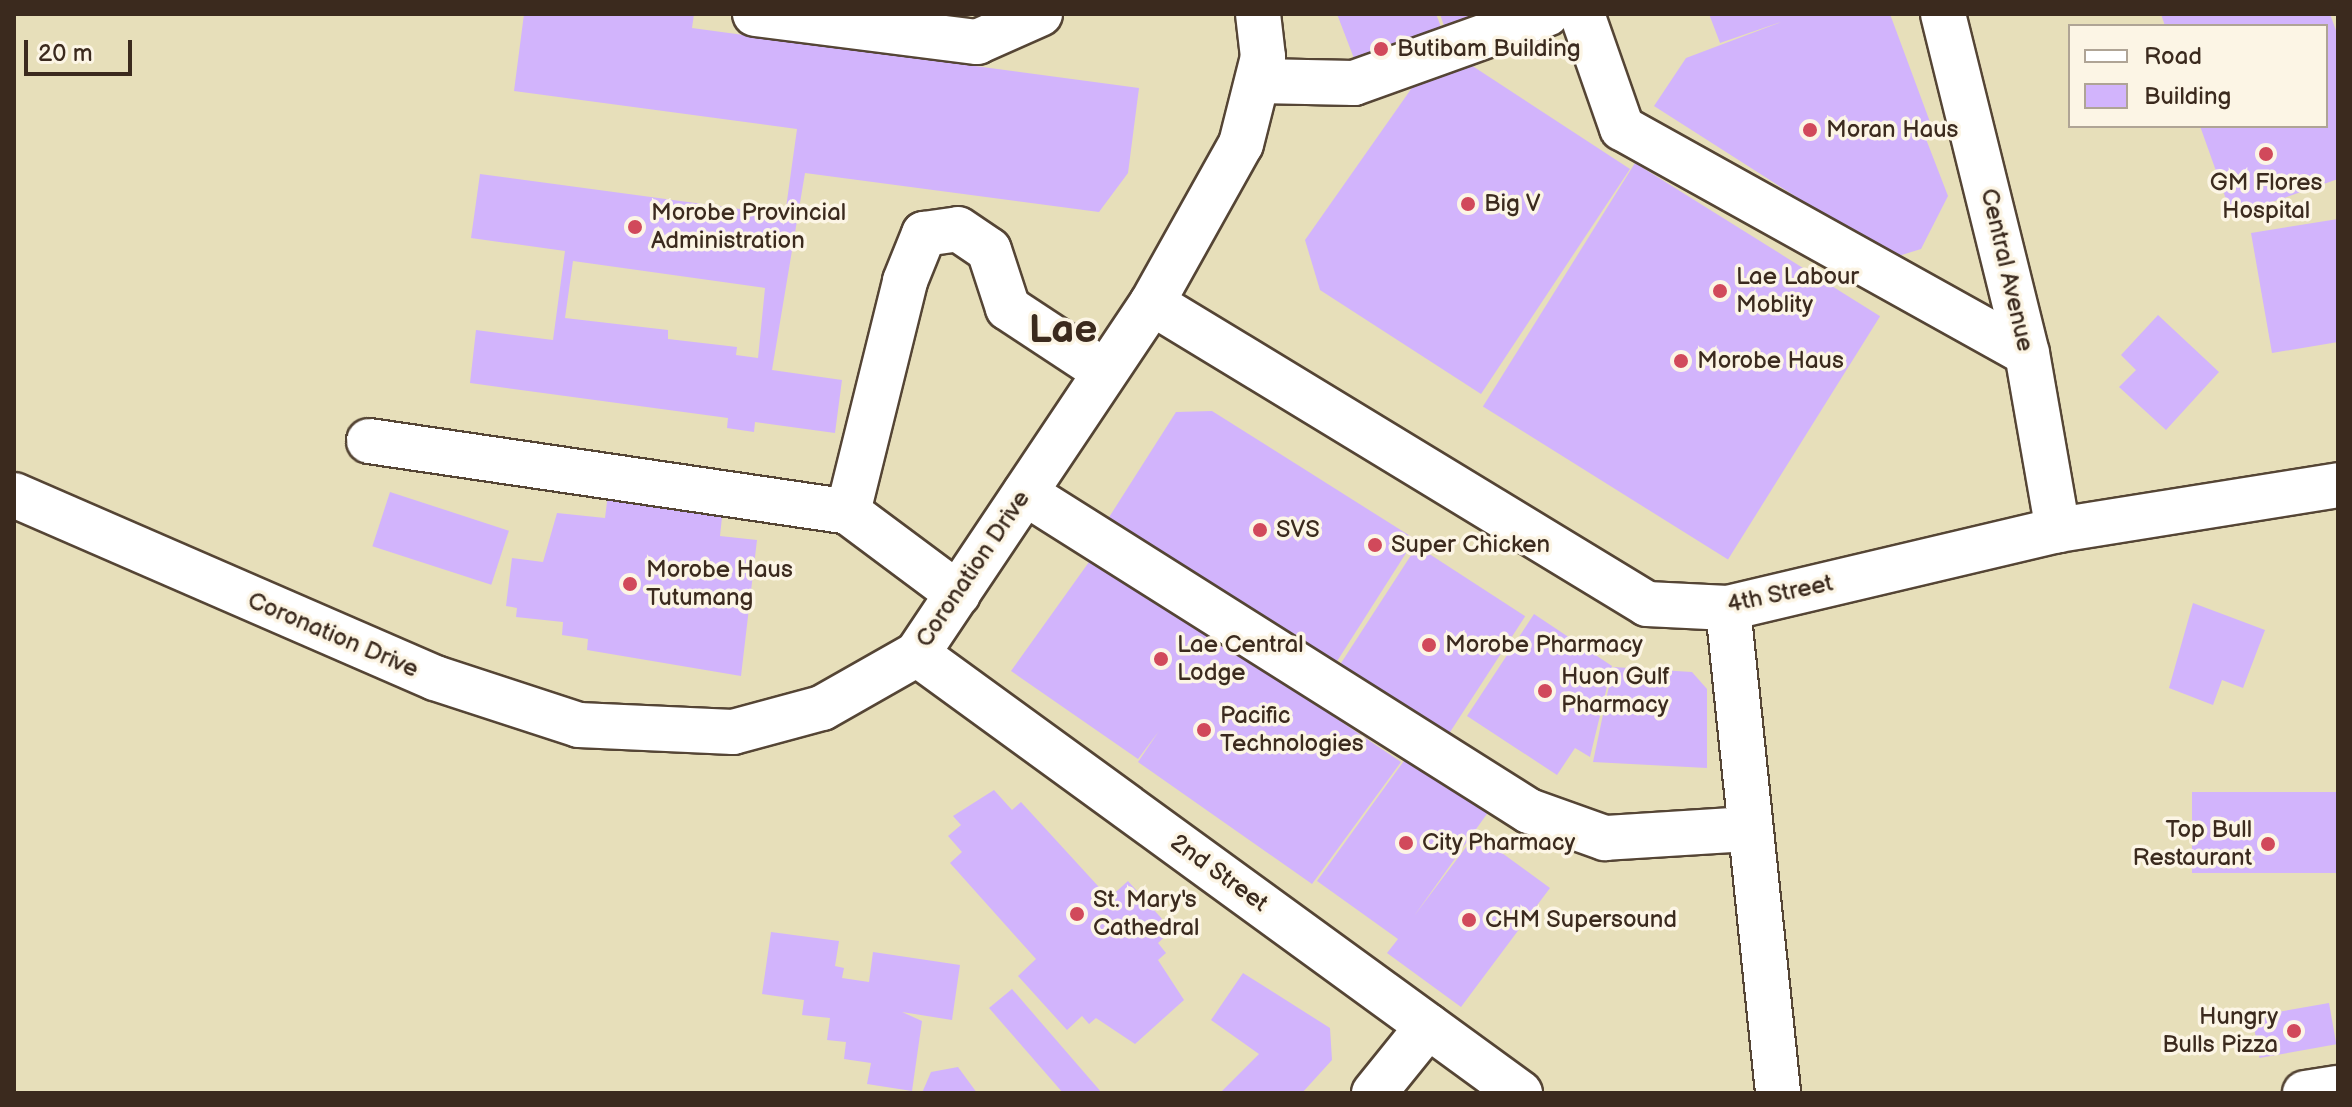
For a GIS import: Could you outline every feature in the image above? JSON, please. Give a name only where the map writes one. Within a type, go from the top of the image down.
[{"type":"street","points":[[755,14],[977,42],[1040,14]]},
{"type":"street","name":"Coronation Drive","points":[[14,495],[435,678],[579,725],[733,732],[778,724],[917,654],[958,594],[1152,303],[1215,201],[1259,81],[1258,14]]},
{"type":"street","points":[[1259,81],[1354,83],[1547,14]]},
{"type":"street","points":[[1582,14],[1622,128],[2027,353]]},
{"type":"street","name":"Central Avenue","points":[[1943,14],[2027,353],[2058,530]]},
{"type":"street","points":[[848,512],[905,281],[924,234],[958,229],[989,250],[1008,308],[1105,372]]},
{"type":"street","name":"4th Street","points":[[1152,303],[1647,604],[1728,608],[2058,530],[2338,485]]},
{"type":"street","points":[[369,441],[848,512],[958,594]]},
{"type":"street","points":[[1025,493],[1529,811],[1605,838],[1750,829]]},
{"type":"street","points":[[1728,608],[1778,1093]]},
{"type":"street","name":"2nd Street","points":[[917,654],[1520,1093]]},
{"type":"street","points":[[1374,1093],[1428,1026]]},
{"type":"street","points":[[2305,1093],[2338,1088]]},
{"type":"building","name":"Morobe Provincial Administration","points":[[524,14],[694,14],[692,28],[1139,88],[1128,173],[1099,212],[805,173],[772,370],[842,380],[835,433],[755,422],[754,432],[727,428],[728,418],[470,383],[476,330],[553,340],[565,251],[471,238],[480,174],[785,215],[797,129],[514,91]],"holes":[[[573,261],[765,288],[758,358],[736,355],[737,347],[668,339],[668,330],[565,318]]]},
{"type":"building","name":"Butibam Building","points":[[1337,14],[1436,14],[1445,37],[1355,61]]},
{"type":"building","points":[[1440,14],[1493,14],[1446,32]]},
{"type":"building","name":"Moran Haus","points":[[1709,14],[1890,14],[1930,122],[1926,139],[1948,196],[1921,249],[1892,258],[1654,106],[1686,58],[1781,22],[1720,43]]},
{"type":"building","points":[[2161,14],[2330,14],[2338,36],[2338,179],[2232,216],[2201,128],[2328,128],[2328,24],[2164,24]]},
{"type":"building","name":"Big V","points":[[1471,65],[1630,169],[1481,394],[1320,290],[1305,240],[1416,82]]},
{"type":"building","name":"Morobe Haus","points":[[1635,163],[1880,316],[1728,560],[1483,406]]},
{"type":"building","points":[[2338,219],[2338,342],[2272,353],[2251,233]]},
{"type":"building","points":[[2158,315],[2219,372],[2166,430],[2119,387],[2136,370],[2121,355]]},
{"type":"building","name":"SVS","points":[[1212,411],[1415,539],[1334,666],[1106,522],[1176,412]]},
{"type":"building","points":[[390,492],[509,531],[491,585],[372,546]]},
{"type":"building","name":"Morobe Haus Tutumang","points":[[608,494],[723,508],[720,536],[757,540],[741,676],[587,650],[588,639],[562,635],[563,622],[516,617],[517,608],[506,606],[512,558],[543,562],[557,513],[605,518]]},
{"type":"building","name":"Morobe Pharmacy","points":[[1417,546],[1525,616],[1443,743],[1335,673]]},
{"type":"building","points":[[1094,555],[1401,762],[1312,884],[1138,762],[1159,731],[1138,759],[1011,671]]},
{"type":"building","points":[[2193,603],[2265,630],[2243,688],[2222,680],[2213,705],[2169,688]]},
{"type":"building","name":"Huon Gulf Pharmacy","points":[[1534,614],[1612,666],[1590,757],[1575,748],[1557,775],[1467,716]]},
{"type":"building","points":[[1613,667],[1692,672],[1707,689],[1707,768],[1593,762]]},
{"type":"building","points":[[1414,747],[1494,804],[1414,916],[1476,834],[1550,888],[1461,1007],[1387,953],[1398,939],[1317,881]]},
{"type":"building","name":"St. Mary's Cathedral","points":[[994,790],[1012,810],[1021,802],[1109,898],[1128,881],[1172,930],[1158,943],[1166,953],[1158,960],[1184,1000],[1135,1044],[1096,1018],[1089,1024],[1082,1016],[1067,1030],[1018,976],[1036,959],[950,863],[962,852],[948,836],[961,825],[953,816]]},
{"type":"building","name":"Top Bull Restaurant","points":[[2192,792],[2338,792],[2338,873],[2192,873]]},
{"type":"building","points":[[771,932],[839,941],[835,966],[844,968],[842,978],[869,982],[873,952],[960,965],[952,1020],[902,1012],[922,1021],[912,1091],[867,1084],[871,1063],[844,1059],[846,1042],[827,1040],[830,1018],[802,1015],[804,1000],[762,994]]},
{"type":"building","points":[[1243,973],[1330,1028],[1332,1060],[1302,1093],[1220,1093],[1259,1054],[1211,1020]]},
{"type":"building","points":[[1012,989],[1102,1093],[1063,1093],[989,1008]]},
{"type":"building","name":"Hungry Bulls Pizza","points":[[2329,1003],[2336,1044],[2259,1058],[2252,1017]]},
{"type":"building","points":[[958,1067],[977,1093],[922,1093],[931,1072]]},
{"type":"place","name":"Butibam Building","points":[[1381,49]]},
{"type":"place","name":"Moran Haus","points":[[1810,130]]},
{"type":"place","name":"GM Flores Hospital","points":[[2266,154]]},
{"type":"place","name":"Big V","points":[[1468,204]]},
{"type":"place","name":"Morobe Provincial Administration","points":[[635,227]]},
{"type":"place","name":"Lae Labour Moblity","points":[[1720,291]]},
{"type":"place","name":"Morobe Haus","points":[[1681,361]]},
{"type":"place","name":"SVS","points":[[1260,530]]},
{"type":"place","name":"Super Chicken","points":[[1375,545]]},
{"type":"place","name":"Morobe Haus Tutumang","points":[[630,584]]},
{"type":"place","name":"Morobe Pharmacy","points":[[1429,645]]},
{"type":"place","name":"Lae Central Lodge","points":[[1161,659]]},
{"type":"place","name":"Huon Gulf Pharmacy","points":[[1545,691]]},
{"type":"place","name":"Pacific Technologies","points":[[1204,730]]},
{"type":"place","name":"City Pharmacy","points":[[1406,843]]},
{"type":"place","name":"Top Bull Restaurant","points":[[2268,844]]},
{"type":"place","name":"St. Mary's Cathedral","points":[[1077,914]]},
{"type":"place","name":"CHM Supersound","points":[[1469,920]]},
{"type":"place","name":"Hungry Bulls Pizza","points":[[2294,1031]]},
{"type":"district","name":"Lae","points":[[1063,330]]}]
